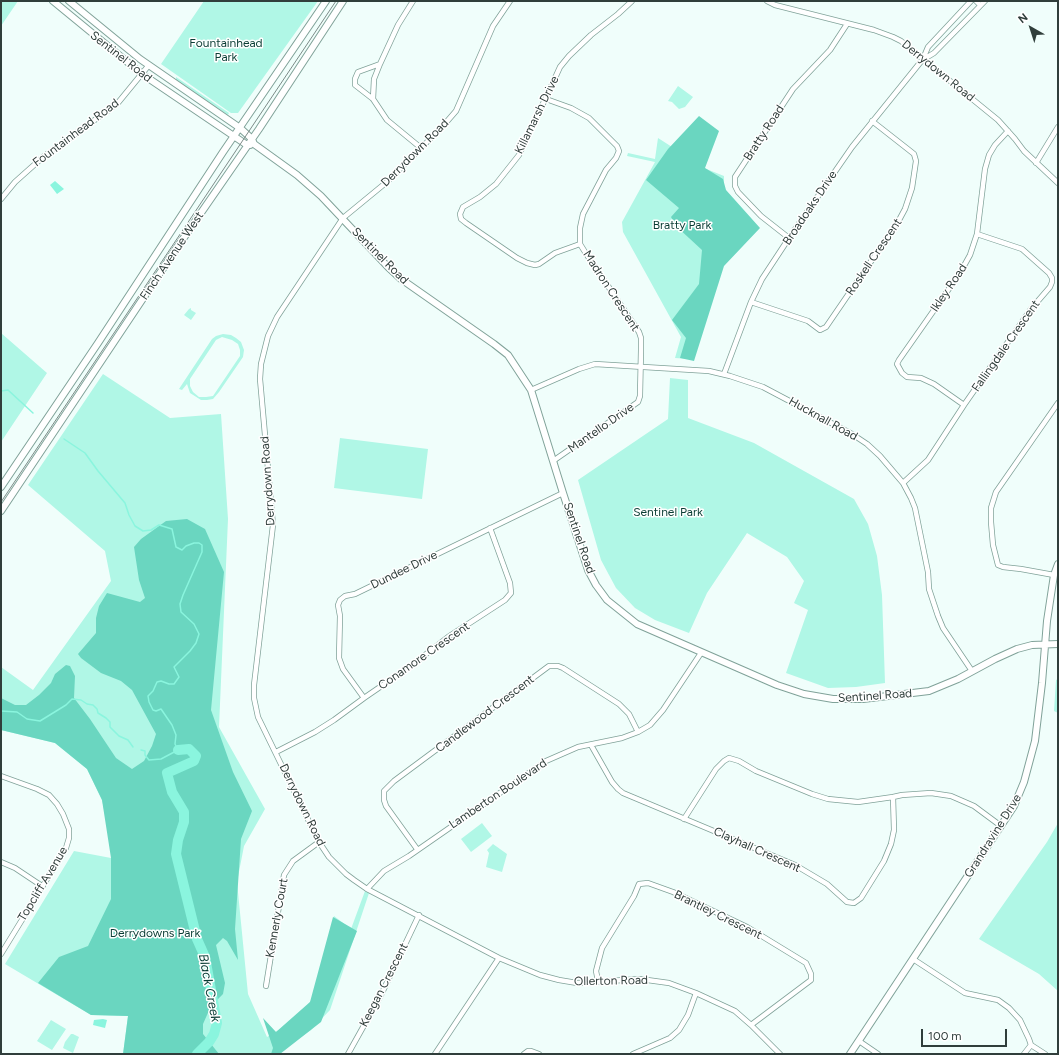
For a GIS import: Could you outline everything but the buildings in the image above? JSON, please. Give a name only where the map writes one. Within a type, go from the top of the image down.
[{"type":"street","name":"Sentinel Road","points":[[52,1],[60,3],[142,74],[234,136],[251,143],[308,184],[343,218],[364,243],[401,279],[508,355],[532,390],[588,570],[596,585],[607,600],[637,624],[701,653],[784,687],[804,694],[833,699],[863,698],[929,691],[1017,649],[1032,645],[1058,644]]},
{"type":"street","name":"Sentinel Road","points":[[69,1],[149,65],[240,128],[251,143]]},
{"type":"street","name":"Finch Avenue West","points":[[1,487],[234,136],[326,1]]},
{"type":"street","name":"Finch Avenue West","points":[[1,511],[176,249],[251,143],[343,1]]},
{"type":"street","points":[[373,99],[374,79],[380,64],[398,25],[413,1]]},
{"type":"street","name":"Derrydown Road","points":[[510,1],[493,26],[456,111],[388,181],[343,218],[277,317],[268,336],[261,364],[261,396],[273,525],[254,685],[254,698],[258,717],[319,842],[329,857],[346,874],[367,888],[499,958],[540,975]]},
{"type":"street","name":"Killamarsh Drive","points":[[580,244],[555,254],[535,265],[531,264],[517,258],[466,223],[460,216],[461,210],[463,207],[480,197],[496,184],[519,154],[560,67],[569,56],[591,35],[632,1]]},
{"type":"street","name":"Derrydown Road","points":[[767,1],[847,24],[859,26],[893,37],[923,59],[998,120],[1024,151],[1058,183]]},
{"type":"street","name":"Broadoaks Drive","points":[[923,59],[928,46],[971,1]]},
{"type":"street","points":[[976,1],[980,5]]},
{"type":"street","name":"Broadoaks Drive","points":[[724,374],[751,302],[762,279],[852,147],[923,59],[934,52],[985,1]]},
{"type":"street","name":"Bratty Road","points":[[789,238],[761,216],[738,192],[735,186],[735,177],[793,89],[830,50],[847,24]]},
{"type":"street","points":[[944,28],[951,35]]},
{"type":"street","points":[[380,64],[358,72],[355,79],[355,85],[373,99],[387,120],[421,148]]},
{"type":"street","name":"Fountainhead Road","points":[[1,199],[15,182],[43,157],[113,107],[149,65]]},
{"type":"street","name":"Madron Crescent","points":[[546,99],[574,110],[589,118],[617,146],[618,151],[616,158],[606,170],[583,214],[580,228],[580,244],[639,332],[641,344],[641,366]]},
{"type":"street","name":"Roskell Crescent","points":[[751,302],[808,321],[820,330],[826,327],[898,222],[905,210],[912,188],[916,161],[914,154],[872,121]]},
{"type":"street","points":[[1036,163],[1058,127]]},
{"type":"street","name":"Ikley Road","points":[[964,405],[934,384],[921,378],[908,377],[902,373],[897,364],[960,273],[970,255],[977,234],[985,169],[989,155],[995,145],[1008,131]]},
{"type":"street","name":"Fallingdale Crescent","points":[[903,483],[928,460],[1031,308],[1050,287],[1052,282],[1052,278],[1049,273],[1022,249],[977,234]]},
{"type":"street","name":"Hucknall Road","points":[[532,390],[590,365],[604,364],[709,371],[763,386],[852,434],[867,444],[880,456],[903,483],[911,498],[915,508],[928,572],[929,589],[938,616],[943,628],[972,671]]},
{"type":"street","name":"Mantello Drive","points":[[553,461],[638,402],[640,396],[641,366]]},
{"type":"street","points":[[1054,575],[998,565],[993,545],[991,508],[996,492],[1058,403]]},
{"type":"street","name":"Dundee Drive","points":[[364,698],[343,669],[339,658],[340,616],[338,605],[340,600],[344,596],[355,594],[563,492]]},
{"type":"street","name":"Conamore Crescent","points":[[276,752],[315,732],[334,720],[448,638],[495,606],[501,604],[509,596],[511,592],[510,583],[490,528]]},
{"type":"street","name":"Grandravine Drive","points":[[850,1054],[1014,806],[1031,762],[1037,728],[1046,627],[1054,575],[1058,564]]},
{"type":"street","name":"Lamberton Boulevard","points":[[367,888],[384,871],[540,764],[578,747],[622,738],[638,732],[650,725],[663,710],[701,653]]},
{"type":"street","name":"Candlewood Crescent","points":[[418,849],[386,806],[384,791],[394,781],[549,666],[558,666],[563,668],[619,704],[629,714],[638,732]]},
{"type":"street","name":"Clayhall Crescent","points":[[591,745],[612,782],[623,793],[795,865],[827,884],[847,902],[854,902],[861,898],[877,874],[891,844],[894,830],[893,798]]},
{"type":"street","points":[[684,819],[716,769],[729,758],[739,761],[756,771],[828,799],[858,802],[893,798],[902,795],[931,793],[951,796],[974,806],[1001,826]]},
{"type":"street","name":"Topcliff Avenue","points":[[1,776],[49,795],[57,804],[66,821],[69,834],[68,845],[1,954]]},
{"type":"street","name":"Kennerly Court","points":[[266,986],[284,875],[293,862],[319,842]]},
{"type":"street","points":[[1,862],[14,868],[42,886]]},
{"type":"street","name":"Brantley Crescent","points":[[598,981],[596,971],[602,948],[634,896],[639,884],[648,883],[673,892],[747,927],[806,963],[811,974],[811,980],[751,1025]]},
{"type":"street","name":"Keegan Crescent","points":[[348,1054],[380,995],[419,915]]},
{"type":"street","points":[[435,1054],[499,958]]},
{"type":"street","points":[[913,959],[965,993],[998,1000],[1009,1008],[1020,1020],[1031,1045],[1045,1054]]},
{"type":"street","name":"Ollerton Road","points":[[540,975],[577,983],[640,979],[669,983],[729,1007],[751,1025],[780,1054]]},
{"type":"street","points":[[633,1054],[670,1038],[679,1030],[688,1015],[696,993]]},
{"type":"street","points":[[859,1041],[878,1054]]},
{"type":"street","points":[[1024,1054],[1031,1045]]},
{"type":"street","points":[[524,1054],[528,1051],[539,1054]]},
{"type":"green space","points":[[1,1],[18,1],[1,26]]},
{"type":"green space","name":"Fountainhead Park","points":[[204,1],[318,1],[238,113],[231,113],[161,64]]},
{"type":"green space","points":[[176,77],[229,113],[228,115],[176,80]]},
{"type":"green space","points":[[678,86],[693,97],[685,107],[679,109],[672,102],[668,101]]},
{"type":"green space","points":[[699,116],[719,131],[705,168],[723,179],[726,190],[760,228],[724,266],[694,361],[680,358],[686,338],[672,320],[699,284],[702,250],[676,226],[671,217],[679,208],[646,180],[668,149]]},
{"type":"green space","name":"Bratty Park","points":[[658,138],[694,161],[699,166],[724,176],[724,260],[690,359],[675,358],[681,337],[623,232],[622,222],[655,162],[627,156],[628,153],[655,159]]},
{"type":"green space","points":[[191,308],[191,310],[196,313],[191,320],[184,315]]},
{"type":"green space","points":[[1,333],[47,373],[1,442]]},
{"type":"green space","points":[[223,334],[231,335],[236,338],[241,342],[244,350],[243,357],[213,399],[201,400],[190,393],[187,384],[182,390],[179,389],[212,339]],"holes":[[[222,337],[232,340],[238,344],[240,356],[213,396],[199,397],[193,392],[190,386],[190,379],[216,340]]]},
{"type":"green space","name":"Derrydowns Park","points":[[103,374],[170,418],[221,414],[228,519],[219,727],[265,809],[244,846],[237,882],[248,994],[267,1037],[297,1019],[313,998],[334,916],[351,929],[365,891],[369,893],[330,1010],[311,1030],[277,1054],[123,1054],[128,1016],[91,1015],[5,964],[74,851],[111,858],[112,846],[102,800],[87,769],[55,743],[1,730],[1,667],[33,690],[111,581],[105,551],[28,485]]},
{"type":"green space","name":"Sentinel Park","points":[[670,378],[688,380],[688,418],[754,443],[854,499],[868,524],[877,556],[882,595],[885,683],[856,687],[828,688],[786,673],[808,610],[794,603],[804,581],[787,557],[747,533],[707,593],[689,633],[655,620],[635,608],[616,588],[601,560],[578,480],[668,419]]},
{"type":"green space","points":[[340,438],[428,449],[422,499],[334,488]]},
{"type":"green space","points":[[187,519],[205,529],[224,572],[211,710],[233,772],[252,811],[241,839],[235,929],[238,960],[227,941],[223,938],[216,945],[225,983],[223,994],[211,1006],[203,1024],[203,1034],[219,1054],[123,1054],[128,1016],[91,1015],[38,983],[59,957],[88,946],[111,899],[111,858],[102,800],[87,769],[55,743],[1,730],[1,698],[15,705],[26,705],[51,683],[55,674],[66,665],[70,666],[75,676],[74,698],[116,758],[132,769],[144,761],[152,746],[156,734],[132,690],[121,681],[101,673],[78,654],[96,633],[96,618],[99,606],[107,593],[140,602],[145,598],[139,580],[134,547],[141,539],[166,521]]},
{"type":"green space","points":[[1058,679],[1058,713],[1054,711],[1056,680]]},
{"type":"green space","points":[[482,823],[492,836],[471,852],[461,839]]},
{"type":"green space","points":[[1058,823],[1058,991],[1039,974],[979,939],[1047,842]]},
{"type":"green space","points":[[493,844],[507,854],[502,872],[486,867],[489,853],[487,850]]},
{"type":"green space","points":[[333,917],[357,931],[321,1022],[280,1054],[271,1054],[273,1048],[263,1018],[276,1032],[310,1002]]},
{"type":"green space","points":[[51,1020],[66,1029],[52,1050],[37,1041]]},
{"type":"green space","points":[[71,1034],[79,1037],[73,1053],[63,1048],[65,1042]]},
{"type":"shaded area","points":[[55,181],[64,189],[57,194],[50,185]]},
{"type":"shaded area","points":[[94,1020],[107,1020],[105,1028],[93,1025]]},
{"type":"waterway","name":"Black Creek","points":[[1,391],[8,390],[33,413]]},
{"type":"waterway","name":"Black Creek","points":[[64,439],[85,453],[125,503],[135,526],[143,531],[151,530],[159,525],[172,529],[176,547],[182,550],[186,546],[194,543],[199,543],[202,545],[202,552],[180,604],[181,612],[194,624],[199,634],[196,643],[174,667],[179,677],[174,684],[161,681],[157,682],[153,691],[148,696],[153,710],[156,711],[161,709],[172,725],[176,735],[175,744],[178,750],[161,759],[149,760],[145,755],[145,751],[141,750]]},
{"type":"waterway","points":[[1,711],[17,712],[27,719],[40,721],[66,705],[72,699],[81,700],[87,704],[93,705],[97,709],[98,713],[110,722],[110,727],[119,736],[128,740],[133,747]]},
{"type":"waterway","name":"Black Creek","points":[[178,750],[189,749],[196,756],[194,761],[167,773],[172,792],[184,812],[184,822],[178,840],[176,854],[197,939],[205,957],[217,1023],[214,1034],[209,1042],[197,1054]]},
{"type":"tram line","points":[[1,502],[336,1]]}]
